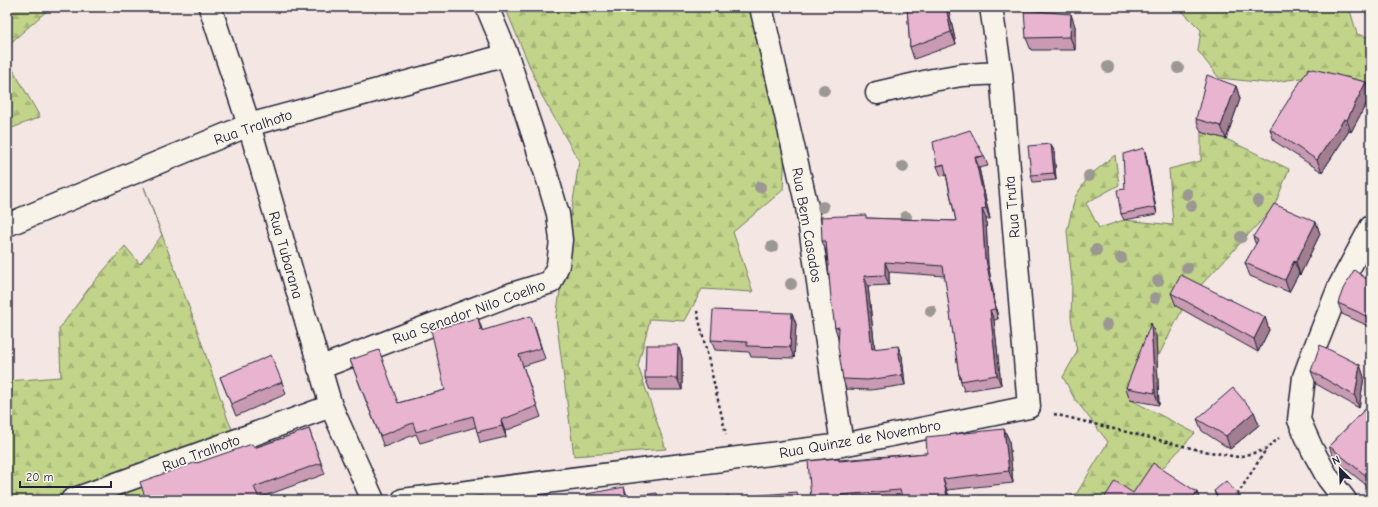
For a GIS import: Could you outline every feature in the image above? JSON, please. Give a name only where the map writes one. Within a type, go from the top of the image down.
[{"type":"street","name":"Rua Tubarana","points":[[210,7],[249,125],[330,406],[372,500]]},
{"type":"street","name":"Rua Senador Nilo Coelho","points":[[319,368],[512,294],[551,282],[558,265],[561,240],[558,214],[507,55],[486,7]]},
{"type":"street","name":"Rua Bem Casados","points":[[761,7],[807,207],[842,445]]},
{"type":"street","name":"Rua Truta","points":[[991,7],[1001,73],[1029,407]]},
{"type":"street","name":"Rua Tralhoto","points":[[7,225],[249,125],[507,55]]},
{"type":"street","points":[[877,93],[933,80],[1001,73]]},
{"type":"street","points":[[1345,500],[1328,478],[1312,449],[1299,420],[1304,377],[1338,287],[1371,227]]},
{"type":"street","name":"Rua Tralhoto","points":[[72,500],[330,406]]},
{"type":"street","name":"Rua Quinze de Novembro","points":[[403,500],[842,445],[1029,407]]},
{"type":"path","points":[[697,311],[732,459]]},
{"type":"path","points":[[1029,407],[1199,450],[1238,457],[1265,450]]},
{"type":"path","points":[[1234,500],[1265,450],[1299,420]]},
{"type":"green space","points":[[7,7],[51,7],[7,46]]},
{"type":"green space","points":[[505,7],[756,7],[788,91],[783,190],[733,232],[753,292],[702,289],[685,321],[650,319],[638,366],[666,449],[574,456],[556,318],[579,161],[542,96]]},
{"type":"green space","points":[[1178,7],[1349,7],[1357,34],[1371,38],[1371,84],[1348,77],[1308,77],[1267,83],[1219,78],[1198,51],[1201,30]]},
{"type":"green space","points":[[7,59],[40,117],[7,130]]},
{"type":"green space","points":[[1201,132],[1226,139],[1289,169],[1274,207],[1187,300],[1159,355],[1139,357],[1131,400],[1195,433],[1133,500],[1065,500],[1077,493],[1108,442],[1074,398],[1063,377],[1077,352],[1071,318],[1072,282],[1067,231],[1075,197],[1089,176],[1115,155],[1119,185],[1086,203],[1099,228],[1124,220],[1173,225],[1169,169],[1201,161]]},
{"type":"green space","points":[[162,235],[192,315],[228,420],[237,440],[150,500],[7,500],[7,381],[61,377],[59,329],[92,284],[125,246],[140,264]]},
{"type":"building","points":[[907,7],[946,7],[951,32],[910,47]]},
{"type":"building","points":[[1024,10],[1071,14],[1070,37],[1026,38]]},
{"type":"building","points":[[1309,68],[1366,82],[1347,120],[1344,119],[1317,160],[1270,129]]},
{"type":"building","points":[[1207,75],[1236,86],[1221,126],[1196,119]]},
{"type":"building","points":[[970,130],[984,156],[975,157],[986,208],[982,209],[985,259],[995,309],[990,310],[997,375],[961,381],[943,266],[885,262],[885,275],[864,276],[872,349],[898,346],[902,375],[868,380],[843,379],[838,347],[839,327],[835,328],[826,241],[822,241],[821,217],[866,215],[866,218],[956,221],[944,164],[937,166],[933,142]]},
{"type":"building","points":[[1051,144],[1054,173],[1031,175],[1028,146]]},
{"type":"building","points":[[1144,148],[1155,207],[1121,214],[1117,190],[1125,189],[1123,154]]},
{"type":"building","points":[[1274,204],[1316,222],[1296,262],[1294,261],[1285,280],[1245,263],[1258,240],[1253,237]]},
{"type":"building","points":[[1354,270],[1368,280],[1371,275],[1371,319],[1338,303],[1343,289]]},
{"type":"building","points":[[1181,275],[1265,317],[1254,339],[1171,293]]},
{"type":"building","points":[[713,310],[792,313],[790,347],[747,346],[747,342],[711,340]]},
{"type":"building","points":[[531,316],[541,348],[519,355],[537,406],[501,420],[502,426],[477,432],[473,416],[416,432],[413,423],[380,436],[350,360],[379,350],[398,403],[445,390],[431,330],[478,318],[481,331]]},
{"type":"building","points":[[1151,323],[1155,393],[1126,388]]},
{"type":"building","points":[[646,345],[678,345],[677,378],[645,378]]},
{"type":"building","points":[[1320,345],[1360,365],[1355,396],[1311,371]]},
{"type":"building","points":[[271,355],[282,382],[231,404],[220,377]]},
{"type":"building","points":[[1233,388],[1254,412],[1226,436],[1197,419]]},
{"type":"building","points":[[1371,403],[1371,475],[1369,478],[1329,446]]},
{"type":"building","points":[[309,429],[321,463],[254,487],[260,500],[146,500],[140,482],[252,444],[254,448]]},
{"type":"building","points":[[1004,429],[1009,471],[943,479],[948,500],[903,500],[900,490],[841,495],[842,498],[811,500],[808,461],[838,458],[839,461],[927,453],[926,437]]},
{"type":"building","points":[[1153,463],[1197,492],[1192,500],[1103,500],[1115,481],[1133,493]]},
{"type":"building","points":[[1226,481],[1243,500],[1220,500],[1214,491]]},
{"type":"building","points":[[624,487],[626,497],[657,493],[658,500],[588,500],[587,494]]},
{"type":"building","points":[[797,492],[799,500],[712,500],[729,496],[729,498]]},
{"type":"building","points":[[550,494],[550,500],[504,500],[520,496],[521,498]]},
{"type":"building","points":[[482,496],[482,500],[452,500]]},
{"type":"building","points":[[1302,496],[1304,500],[1296,500]]}]
